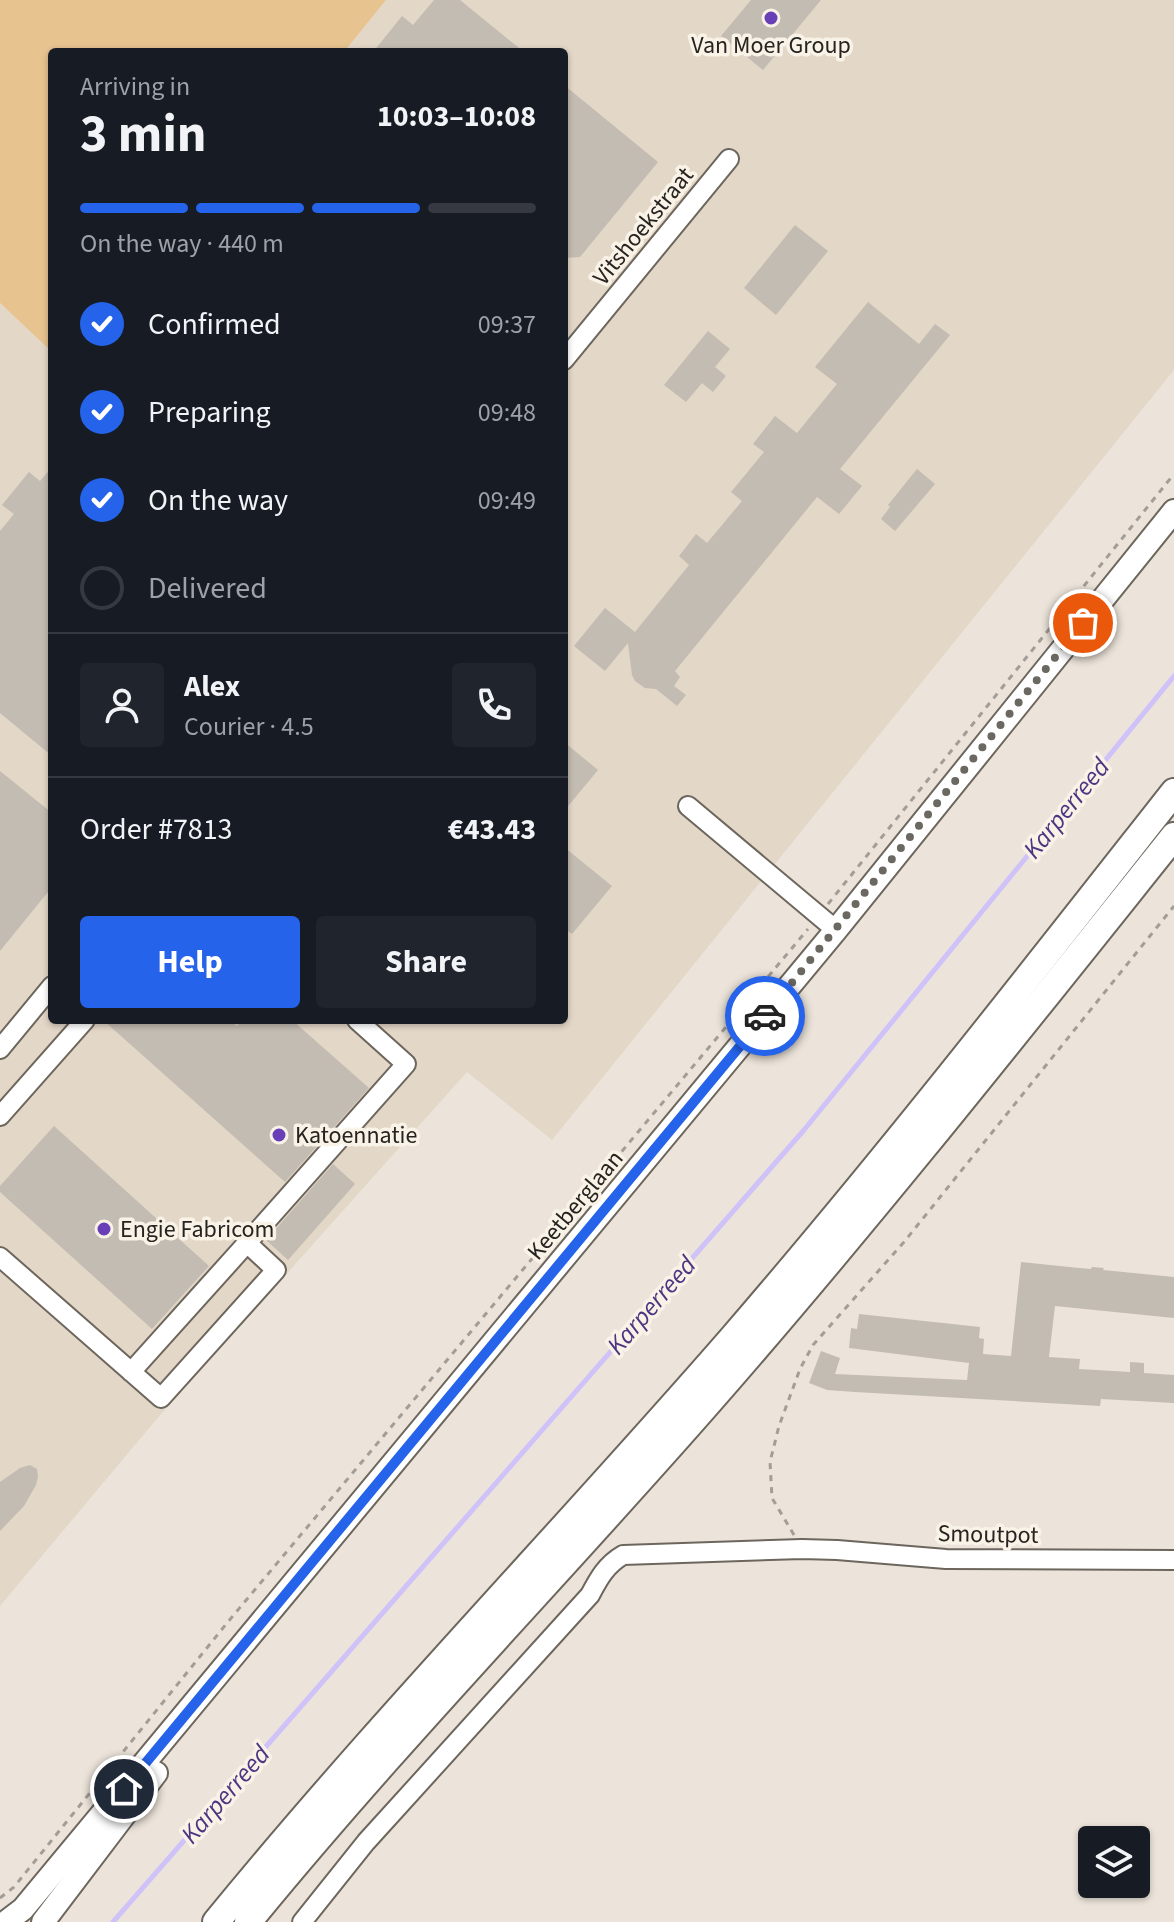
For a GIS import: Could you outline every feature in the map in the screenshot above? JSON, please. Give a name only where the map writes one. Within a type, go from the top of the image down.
[{"type":"highway","points":[[216,1922],[454,1646],[671,1407],[809,1247],[1174,792]]},
{"type":"highway","points":[[248,1922],[358,1792],[819,1275],[1174,836]]},
{"type":"main road","name":"Keetberglaan","points":[[6,1922],[33,1897],[828,923],[1174,511]]},
{"type":"main road","name":"Keetberglaan","points":[[43,1922],[148,1783],[838,950],[1174,534]]},
{"type":"street","name":"Vitshoekstraat","points":[[568,355],[729,159]]},
{"type":"street","points":[[688,806],[828,923]]},
{"type":"street","points":[[0,1049],[48,991]]},
{"type":"street","points":[[0,1116],[81,1024]]},
{"type":"street","points":[[131,1372],[406,1064],[361,1024]]},
{"type":"street","points":[[0,1257],[161,1398],[276,1270],[247,1243]]},
{"type":"street","name":"Smoutpot","points":[[302,1922],[366,1842],[590,1595],[611,1562],[623,1555],[802,1549],[946,1559],[1174,1560]]},
{"type":"path","points":[[0,1898],[14,1887],[227,1623],[828,923],[1174,474]]},
{"type":"path","points":[[802,1549],[772,1498],[770,1462],[779,1426],[800,1369],[813,1345],[904,1242],[1174,906]]},
{"type":"shaded area","points":[[0,0],[386,0],[347,48],[48,48],[48,348],[0,303]]},
{"type":"shaded area","points":[[386,0],[1174,0],[1174,370],[552,1140],[467,1072],[155,1421],[0,1606],[0,303],[48,348],[48,1024],[568,1024],[568,48],[347,48]]},
{"type":"building","points":[[434,0],[460,0],[519,48],[376,48],[402,16],[413,25]]},
{"type":"building","name":"Van Moer Group","points":[[751,0],[821,0],[763,70],[721,36]]},
{"type":"building","points":[[568,88],[658,162],[580,257],[568,258]]},
{"type":"building","points":[[795,225],[828,251],[776,315],[744,288]]},
{"type":"building","points":[[868,302],[919,344],[935,324],[950,335],[840,469],[862,486],[839,514],[817,497],[675,671],[680,677],[674,686],[686,695],[677,706],[656,689],[645,688],[635,681],[628,643],[605,671],[574,646],[605,608],[635,632],[689,565],[679,556],[696,534],[707,543],[742,501],[731,492],[764,452],[753,444],[775,416],[797,433],[837,384],[815,367]]},
{"type":"building","points":[[708,331],[730,349],[715,367],[726,376],[713,392],[702,383],[686,402],[664,385]]},
{"type":"building","points":[[917,469],[935,484],[895,531],[881,519],[890,507],[888,505]]},
{"type":"building","points":[[29,472],[40,481],[48,472],[48,753],[0,713],[0,531],[14,514],[2,505]]},
{"type":"building","points":[[568,745],[598,770],[568,806]]},
{"type":"building","points":[[0,771],[48,810],[48,892],[0,951]]},
{"type":"building","points":[[568,850],[612,886],[572,934],[568,931]]},
{"type":"building","name":"Katoennatie","points":[[107,1024],[297,1024],[369,1088],[285,1182]]},
{"type":"building","name":"Engie Fabricom","points":[[54,1126],[209,1266],[152,1329],[0,1192],[0,1186]]},
{"type":"building","points":[[333,1164],[355,1184],[288,1260],[266,1240]]},
{"type":"building","points":[[1021,1262],[1174,1277],[1174,1318],[1055,1306],[1049,1357],[1080,1359],[1079,1369],[1130,1372],[1130,1362],[1144,1363],[1144,1373],[1174,1375],[1174,1403],[1101,1399],[1100,1406],[827,1390],[809,1383],[821,1351],[840,1358],[835,1374],[967,1380],[969,1363],[849,1348],[851,1328],[857,1329],[859,1314],[980,1327],[979,1338],[984,1339],[983,1354],[1011,1356]]},
{"type":"building","points":[[30,1465],[37,1469],[36,1485],[24,1506],[0,1531],[0,1482]]},
{"type":"waterway","name":"Karperreed","points":[[113,1922],[804,1130],[1174,676]]},
{"type":"way so far","points":[[765,1016],[1083,623]]},
{"type":"place","name":"Van Moer Group","points":[[771,18]]},
{"type":"place","name":"Katoennatie","points":[[279,1135]]},
{"type":"place","name":"Engie Fabricom","points":[[104,1229]]},
{"type":"route","points":[[124,1789],[765,1016]]}]
